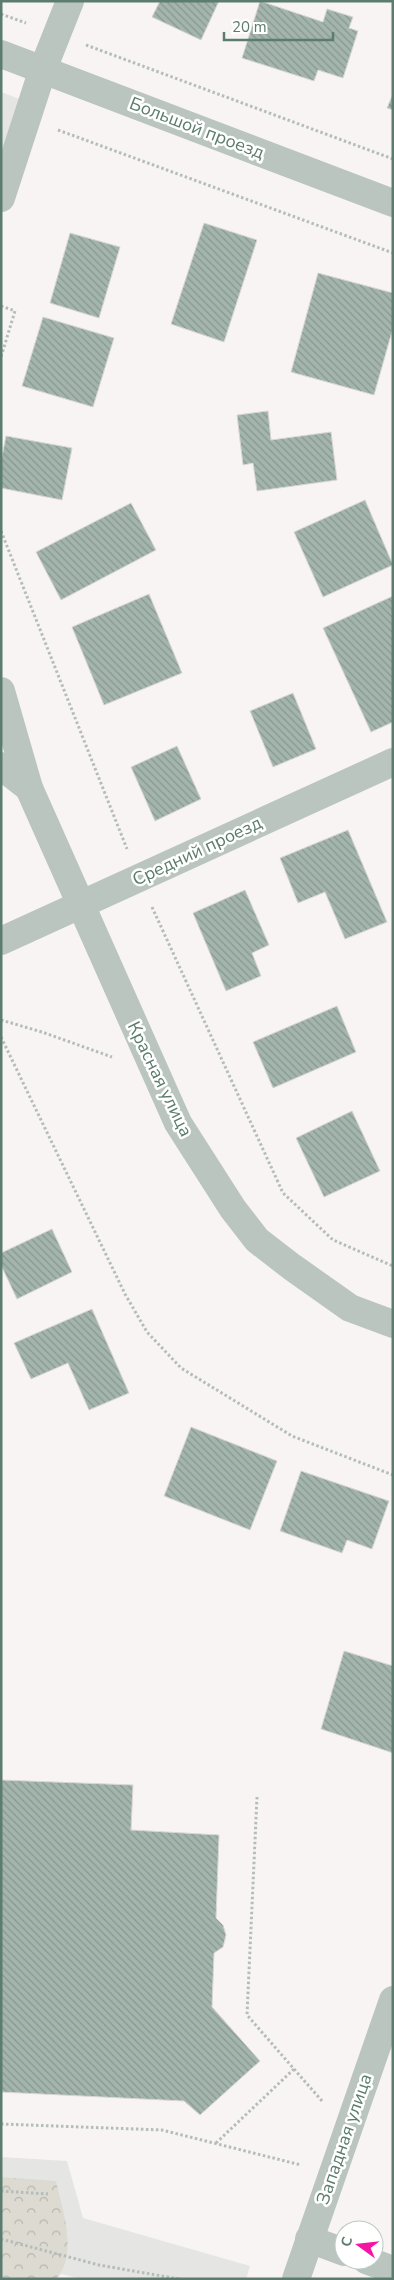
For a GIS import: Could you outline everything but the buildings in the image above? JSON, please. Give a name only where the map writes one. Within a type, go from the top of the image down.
[{"type":"street","points":[[1,198],[43,69],[70,1]]},
{"type":"street","name":"Большой проезд","points":[[1,54],[393,203]]},
{"type":"street","name":"Красная улица","points":[[1,691],[29,788],[178,1124],[233,1209],[257,1240],[350,1308],[393,1324]]},
{"type":"street","name":"Средний проезд","points":[[1,941],[393,762]]},
{"type":"street","name":"Красная улица","points":[[1,766],[29,788]]},
{"type":"street","name":"Западная улица","points":[[296,2279],[393,2000]]},
{"type":"street","points":[[309,2240],[334,2249]]},
{"type":"path","points":[[57,35],[393,159]]},
{"type":"path","points":[[27,118],[393,253]]},
{"type":"path","points":[[1,306],[15,311],[1,357]]},
{"type":"path","points":[[1,531],[138,878],[284,1193],[333,1240],[393,1266]]},
{"type":"path","points":[[1,1020],[42,1032],[155,1072]]},
{"type":"path","points":[[1,1037],[125,1294],[147,1332],[181,1368],[292,1436],[393,1475]]},
{"type":"path","points":[[257,1797],[247,2015],[347,2129]]},
{"type":"path","points":[[216,2143],[294,2070]]},
{"type":"path","points":[[1,2124],[162,2130],[332,2172]]},
{"type":"path","points":[[1,2191],[48,2194]]},
{"type":"path","points":[[1,2239],[99,2266],[179,2279]]},
{"type":"shaded area","points":[[1,92],[22,100],[1,165]]},
{"type":"shaded area","points":[[1,2157],[67,2161],[83,2218],[250,2266],[246,2279],[82,2279],[61,2274],[56,2279],[1,2279]]},
{"type":"green space","points":[[1,2177],[56,2181],[65,2218],[68,2245],[67,2258],[63,2269],[56,2279],[1,2279]]}]
